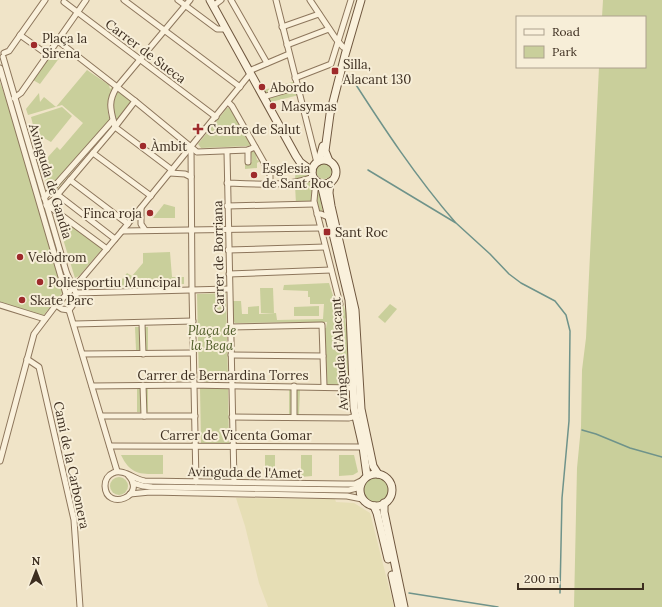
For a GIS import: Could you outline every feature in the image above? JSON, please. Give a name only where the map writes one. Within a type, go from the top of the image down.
[{"type":"main road","points":[[313,174],[322,151],[325,120],[356,0]]},
{"type":"main road","points":[[211,3],[296,156],[320,183],[330,182],[333,180],[336,173],[334,166],[328,161],[325,152],[328,125],[344,59],[361,0]]},
{"type":"main road","points":[[318,162],[328,161]]},
{"type":"main road","name":"Avinguda d'Alacant","points":[[330,182],[329,193],[331,206],[355,310],[361,409],[374,466],[378,474]]},
{"type":"main road","name":"Avinguda d'Alacant","points":[[320,183],[349,300],[354,408],[363,447],[363,481]]},
{"type":"main road","points":[[378,474],[388,479],[391,495],[384,503],[374,506],[362,499],[360,490],[363,481],[378,474]]},
{"type":"main road","points":[[384,503],[384,512],[404,607]]},
{"type":"main road","points":[[374,506],[380,524],[399,607]]},
{"type":"street","points":[[2,56],[9,51],[45,0]]},
{"type":"street","points":[[14,98],[21,93],[86,0]]},
{"type":"street","points":[[124,0],[240,88]]},
{"type":"street","points":[[178,0],[217,29],[226,29]]},
{"type":"street","points":[[190,0],[117,87],[110,101],[110,109],[114,127],[171,171],[191,177]]},
{"type":"street","points":[[211,3],[221,0]]},
{"type":"street","points":[[231,0],[267,64]]},
{"type":"street","points":[[276,0],[297,87],[318,162]]},
{"type":"street","points":[[310,0],[343,47]]},
{"type":"street","points":[[295,78],[332,64],[351,0]]},
{"type":"street","name":"Carrer de Sueca","points":[[64,2],[216,117]]},
{"type":"street","points":[[282,28],[319,14]]},
{"type":"street","points":[[287,45],[329,29]]},
{"type":"street","points":[[20,35],[48,55]]},
{"type":"street","points":[[58,41],[197,152],[226,152],[255,148]]},
{"type":"street","name":"Avinguda de Gandia","points":[[0,47],[67,276],[76,293]]},
{"type":"street","points":[[0,462],[34,334],[44,319],[74,287],[128,224],[240,88],[250,72],[289,54]]},
{"type":"street","name":"Avinguda de Gandia","points":[[0,68],[66,294]]},
{"type":"street","points":[[263,97],[297,87]]},
{"type":"street","points":[[106,249],[53,209],[46,206],[58,195],[135,101]]},
{"type":"street","points":[[228,102],[232,106],[270,173],[270,183]]},
{"type":"street","points":[[44,198],[113,120]]},
{"type":"street","points":[[191,147],[196,482]]},
{"type":"street","points":[[248,150],[248,162]]},
{"type":"street","name":"Carrer de Borriana","points":[[226,152],[234,482]]},
{"type":"street","points":[[93,153],[151,196]]},
{"type":"street","points":[[227,183],[294,182],[306,180],[313,174]]},
{"type":"street","points":[[70,180],[128,224]]},
{"type":"street","name":"Avinguda d'Alacant","points":[[320,183],[315,190],[314,204],[340,304]]},
{"type":"street","points":[[58,195],[115,239]]},
{"type":"street","points":[[228,206],[314,204]]},
{"type":"street","points":[[141,208],[141,224],[145,230]]},
{"type":"street","points":[[316,214],[321,214],[328,217]]},
{"type":"street","points":[[122,231],[320,228]]},
{"type":"street","points":[[228,250],[325,247]]},
{"type":"street","points":[[229,274],[331,270]]},
{"type":"street","points":[[70,310],[74,304],[76,293],[229,289]]},
{"type":"street","points":[[0,305],[44,319]]},
{"type":"street","points":[[56,305],[62,309],[70,310]]},
{"type":"street","points":[[70,310],[117,471]]},
{"type":"street","points":[[75,324],[193,321]]},
{"type":"street","points":[[142,323],[143,354]]},
{"type":"street","points":[[230,327],[322,325],[324,386]]},
{"type":"street","points":[[83,354],[193,353]]},
{"type":"street","points":[[231,356],[323,356]]},
{"type":"street","name":"Camí de la Carbonera","points":[[27,358],[39,368],[74,520],[80,607]]},
{"type":"street","points":[[143,385],[144,416]]},
{"type":"street","name":"Carrer de Bernardina Torres","points":[[92,386],[194,385],[324,386],[353,388]]},
{"type":"street","points":[[294,386],[294,417]]},
{"type":"street","points":[[101,416],[195,416]]},
{"type":"street","points":[[232,417],[349,418],[356,416]]},
{"type":"street","name":"Carrer de Vicenta Gomar","points":[[110,446],[363,447]]},
{"type":"street","points":[[117,471],[128,475],[133,483],[130,494],[126,498],[112,498],[106,491],[105,487],[107,478],[117,471]]},
{"type":"street","name":"Avinguda de l'Amet","points":[[128,475],[145,481],[349,484],[355,484],[363,481]]},
{"type":"street","name":"Avinguda de l'Amet","points":[[133,483],[145,487],[354,490],[363,481]]},
{"type":"street","name":"Avinguda de l'Amet","points":[[130,494],[150,492],[347,496],[362,499]]},
{"type":"shaded area","points":[[236,498],[335,499],[336,502],[354,503],[370,513],[394,607],[268,607],[259,583],[245,526]]},
{"type":"green space","points":[[603,0],[662,0],[662,607],[574,607],[577,468],[581,427],[582,370],[586,338],[599,68],[646,68],[646,16],[602,16]]},
{"type":"green space","points":[[55,49],[63,53],[40,84],[33,80]]},
{"type":"green space","points":[[87,70],[109,85],[110,89],[112,87],[113,88],[108,102],[108,115],[111,125],[53,194],[48,189],[38,156],[48,162],[48,157],[57,147],[60,150],[83,123],[62,105],[56,107]]},
{"type":"green space","points":[[296,81],[299,95],[267,103],[260,91]]},
{"type":"green space","points":[[0,82],[26,155],[65,287],[62,293],[42,317],[0,304]]},
{"type":"green space","points":[[119,90],[133,101],[115,123],[112,111],[113,95]]},
{"type":"green space","points":[[39,93],[40,102],[44,97],[56,107],[28,115],[26,109]]},
{"type":"green space","points":[[62,107],[72,116],[51,142],[44,138],[38,145],[31,117]]},
{"type":"green space","points":[[227,108],[232,108],[251,143],[249,146],[201,148],[198,144]]},
{"type":"green space","points":[[255,151],[257,160],[260,161],[257,163],[257,168],[245,169],[245,162],[252,162],[251,152]]},
{"type":"green space","points":[[296,163],[308,171],[309,176],[295,180]]},
{"type":"green space","points":[[321,163],[327,163],[332,168],[330,177],[327,179],[321,179],[316,174],[316,168]]},
{"type":"green space","points":[[311,181],[314,185],[311,202],[296,204],[295,185]]},
{"type":"green space","points":[[318,186],[324,205],[321,203],[323,213],[317,208],[315,200]]},
{"type":"green space","points":[[164,204],[175,207],[175,218],[153,218]]},
{"type":"green space","points":[[55,213],[103,248],[79,276],[75,278]]},
{"type":"green space","points":[[170,252],[172,277],[184,277],[184,284],[165,284],[165,287],[115,288],[127,273],[132,276],[143,263],[143,253]]},
{"type":"green space","points":[[329,283],[336,305],[343,304],[347,317],[345,319],[346,327],[351,327],[353,388],[324,386],[322,328],[326,328],[327,322],[235,323],[233,320],[233,301],[241,301],[242,314],[248,314],[248,307],[259,306],[259,314],[276,313],[277,320],[323,319],[324,304],[310,304],[308,291],[283,290],[284,285]]},
{"type":"green space","points":[[260,288],[273,288],[274,313],[261,313]]},
{"type":"green space","name":"Plaça de la Bega","points":[[226,293],[228,381],[199,382],[197,294]]},
{"type":"green space","points":[[390,304],[397,309],[385,323],[378,317]]},
{"type":"green space","points":[[319,306],[319,316],[294,316],[294,307]]},
{"type":"green space","points":[[135,327],[148,327],[148,351],[136,350]]},
{"type":"green space","name":"Plaça de la Bega","points":[[200,388],[228,388],[229,443],[201,443]]},
{"type":"green space","points":[[137,389],[148,389],[148,412],[137,412]]},
{"type":"green space","points":[[289,389],[300,389],[299,414],[289,414]]},
{"type":"green space","points":[[121,455],[163,455],[163,474],[143,474],[133,470],[125,462]]},
{"type":"green space","points":[[265,455],[275,455],[275,476],[265,476]]},
{"type":"green space","points":[[301,455],[312,455],[312,476],[301,477]]},
{"type":"green space","points":[[339,455],[354,455],[358,472],[353,475],[339,476]]},
{"type":"green space","points":[[115,477],[123,477],[128,482],[126,493],[123,495],[115,495],[110,490],[110,482]]},
{"type":"green space","points":[[376,478],[385,482],[389,491],[385,500],[376,504],[367,500],[363,491],[367,482]]},
{"type":"waterway","points":[[351,77],[413,170],[455,222]]},
{"type":"waterway","points":[[368,170],[456,223],[490,254],[509,274],[521,283],[555,301],[566,315],[570,331],[569,421],[562,498],[560,593]]},
{"type":"waterway","points":[[582,430],[630,448],[662,457]]},
{"type":"waterway","points":[[409,593],[498,607]]},
{"type":"place","name":"Plaça la Sirena","points":[[34,45]]},
{"type":"place","name":"Silla, Alacant 130","points":[[335,71]]},
{"type":"place","name":"Abordo","points":[[262,87]]},
{"type":"place","name":"Masymas","points":[[273,106]]},
{"type":"place","name":"Centre de Salut","points":[[198,129]]},
{"type":"place","name":"Àmbit","points":[[143,146]]},
{"type":"place","name":"Esglesia de Sant Roc","points":[[254,175]]},
{"type":"place","name":"Finca roja","points":[[150,213]]},
{"type":"place","name":"Sant Roc","points":[[327,232]]},
{"type":"place","name":"Velòdrom","points":[[20,257]]},
{"type":"place","name":"Poliesportiu Muncipal","points":[[40,282]]},
{"type":"place","name":"Skate Parc","points":[[22,300]]}]
